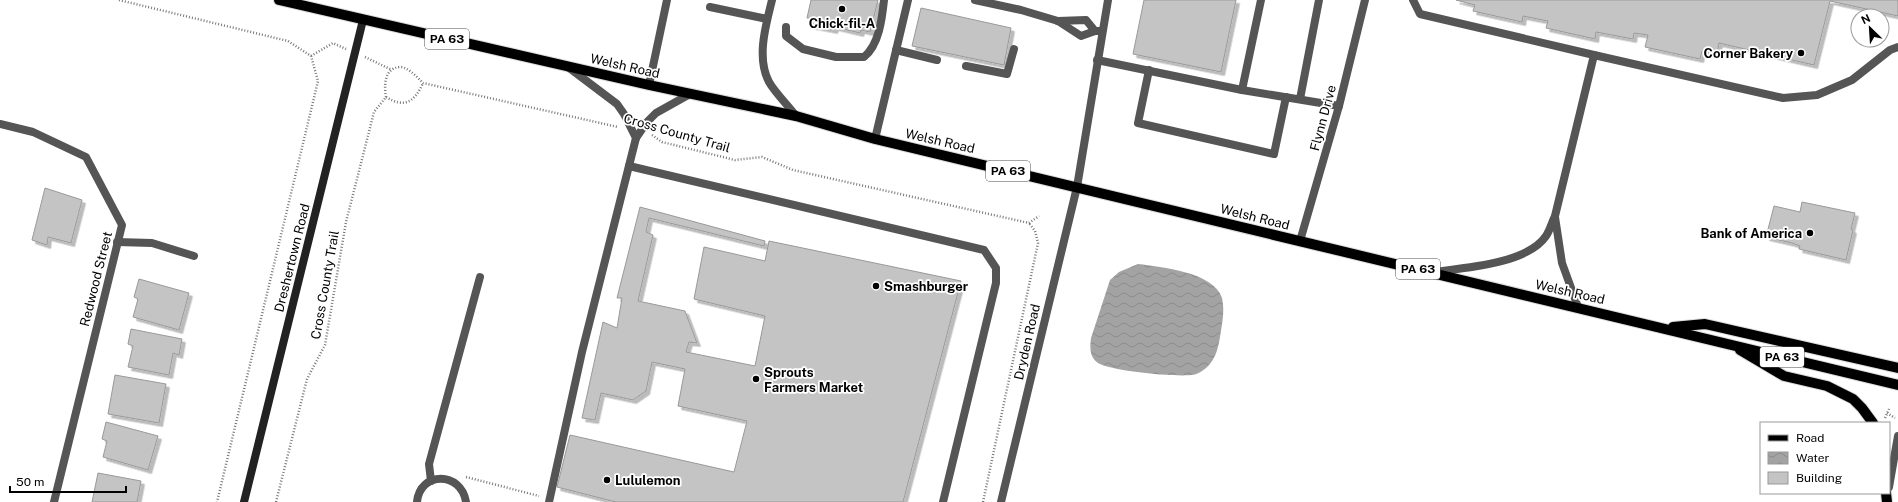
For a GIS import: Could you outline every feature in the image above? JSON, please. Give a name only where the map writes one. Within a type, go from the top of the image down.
[{"type":"main road","name":"Welsh Road","points":[[279,0],[648,85],[796,116],[875,139],[1898,385]]},
{"type":"main road","name":"Dreshertown Road","points":[[244,502],[363,20]]},
{"type":"main road","name":"Welsh Road","points":[[1665,328],[1705,324],[1898,368]]},
{"type":"main road","points":[[1730,344],[1784,376],[1827,386],[1853,399],[1872,422]]},
{"type":"street","points":[[648,85],[667,0]]},
{"type":"street","points":[[772,0],[763,53],[765,71],[770,83],[796,116]]},
{"type":"street","points":[[786,27],[786,36],[803,49],[836,57],[864,58],[872,50],[882,16],[884,0]]},
{"type":"street","points":[[875,139],[908,0]]},
{"type":"street","points":[[974,0],[1021,10],[1058,21],[1081,36],[1098,31]]},
{"type":"street","points":[[1077,187],[1097,60],[1098,31],[1108,0]]},
{"type":"street","points":[[1242,90],[1261,0]]},
{"type":"street","points":[[1300,99],[1319,0]]},
{"type":"street","name":"Flynn Drive","points":[[1300,241],[1339,106],[1365,0]]},
{"type":"street","points":[[1413,0],[1420,14],[1784,98],[1817,95],[1852,80],[1890,50],[1898,47]]},
{"type":"street","points":[[710,7],[768,18]]},
{"type":"street","points":[[1058,21],[1086,20],[1098,31]]},
{"type":"street","points":[[966,66],[1007,74],[1014,49]]},
{"type":"street","points":[[896,50],[937,60]]},
{"type":"street","points":[[1432,272],[1480,266],[1509,259],[1533,248],[1546,236],[1555,216],[1594,55]]},
{"type":"street","points":[[1097,60],[1242,90],[1339,106]]},
{"type":"street","points":[[568,67],[617,104],[636,134]]},
{"type":"street","points":[[1149,70],[1138,123],[1274,154],[1286,97]]},
{"type":"street","points":[[548,502],[582,352],[636,134],[656,114],[690,94]]},
{"type":"street","name":"Redwood Street","points":[[0,124],[33,132],[86,158],[122,224],[54,502]]},
{"type":"street","points":[[629,166],[984,250],[996,268],[996,283],[943,502]]},
{"type":"street","name":"Dryden Road","points":[[1001,502],[1077,187]]},
{"type":"street","points":[[1555,216],[1562,263],[1578,307]]},
{"type":"street","points":[[117,242],[152,243],[194,256]]},
{"type":"street","points":[[431,481],[429,464],[480,277]]},
{"type":"street","points":[[1890,481],[1898,436]]},
{"type":"street","points":[[417,502],[419,493],[424,486],[431,481],[443,479],[455,482],[461,487],[466,502]]},
{"type":"path","points":[[119,0],[288,41],[311,56],[318,81],[217,502]]},
{"type":"path","name":"Cross County Trail","points":[[276,502],[307,379],[325,345],[346,222],[374,112],[386,97],[385,81],[392,70],[400,67],[408,70],[423,83],[636,134],[654,136],[662,142],[735,160],[762,157],[793,170],[1029,224]]},
{"type":"path","points":[[386,97],[394,102],[403,103],[410,101],[416,96],[423,83]]},
{"type":"path","points":[[983,502],[1038,243],[1035,231],[1029,224],[1039,216]]},
{"type":"path","points":[[1885,418],[1890,407]]},
{"type":"path","points":[[1887,413],[1895,418]]},
{"type":"water","points":[[1138,264],[1186,272],[1209,282],[1217,289],[1222,298],[1223,308],[1217,352],[1210,365],[1200,372],[1194,375],[1183,375],[1129,371],[1105,366],[1095,361],[1093,358],[1090,348],[1091,338],[1110,280],[1119,272]]},
{"type":"building","name":"Chick-fil-A","points":[[811,0],[878,0],[870,32],[861,30],[860,33],[835,27],[834,30],[809,25],[811,18],[807,18]]},
{"type":"building","points":[[1144,0],[1236,0],[1221,72],[1133,54]]},
{"type":"building","points":[[1456,0],[1898,0],[1898,16],[1890,14],[1890,8],[1862,8],[1830,1],[1814,65],[1719,43],[1717,54],[1702,51],[1700,59],[1645,47],[1648,35],[1634,33],[1633,39],[1596,32],[1595,39],[1546,28],[1548,21],[1523,16],[1522,22],[1473,11],[1475,5]]},
{"type":"building","points":[[921,8],[1011,28],[1004,65],[912,46]]},
{"type":"building","points":[[45,188],[82,200],[71,243],[48,237],[47,245],[32,240]]},
{"type":"building","name":"Bank of America","points":[[1802,202],[1855,213],[1851,229],[1853,230],[1846,260],[1799,249],[1800,246],[1792,243],[1766,237],[1774,206],[1800,212]]},
{"type":"building","points":[[640,207],[765,241],[764,246],[649,218],[646,232],[653,235],[638,301],[685,311],[697,343],[689,342],[686,352],[755,366],[765,316],[694,299],[704,247],[765,261],[769,241],[961,281],[903,502],[616,502],[557,487],[570,435],[734,472],[747,421],[678,406],[685,369],[652,362],[646,391],[633,400],[601,393],[595,420],[582,418],[603,322],[617,328],[622,298],[617,298]]},
{"type":"building","points":[[139,279],[189,293],[179,330],[133,317],[138,299],[134,297]]},
{"type":"building","points":[[131,329],[182,339],[179,355],[173,353],[169,375],[128,367],[133,346],[128,344]]},
{"type":"building","points":[[115,375],[166,384],[159,423],[108,414]]},
{"type":"building","points":[[106,422],[158,436],[148,470],[103,457],[107,441],[102,439]]},
{"type":"building","points":[[98,473],[141,481],[137,502],[92,502]]},
{"type":"place","name":"Chick-fil-A","points":[[842,9]]},
{"type":"place","name":"Corner Bakery","points":[[1801,53]]},
{"type":"place","name":"Bank of America","points":[[1810,233]]},
{"type":"place","name":"Smashburger","points":[[876,286]]},
{"type":"place","name":"Sprouts Farmers Market","points":[[756,379]]},
{"type":"place","name":"Lululemon","points":[[607,480]]}]
